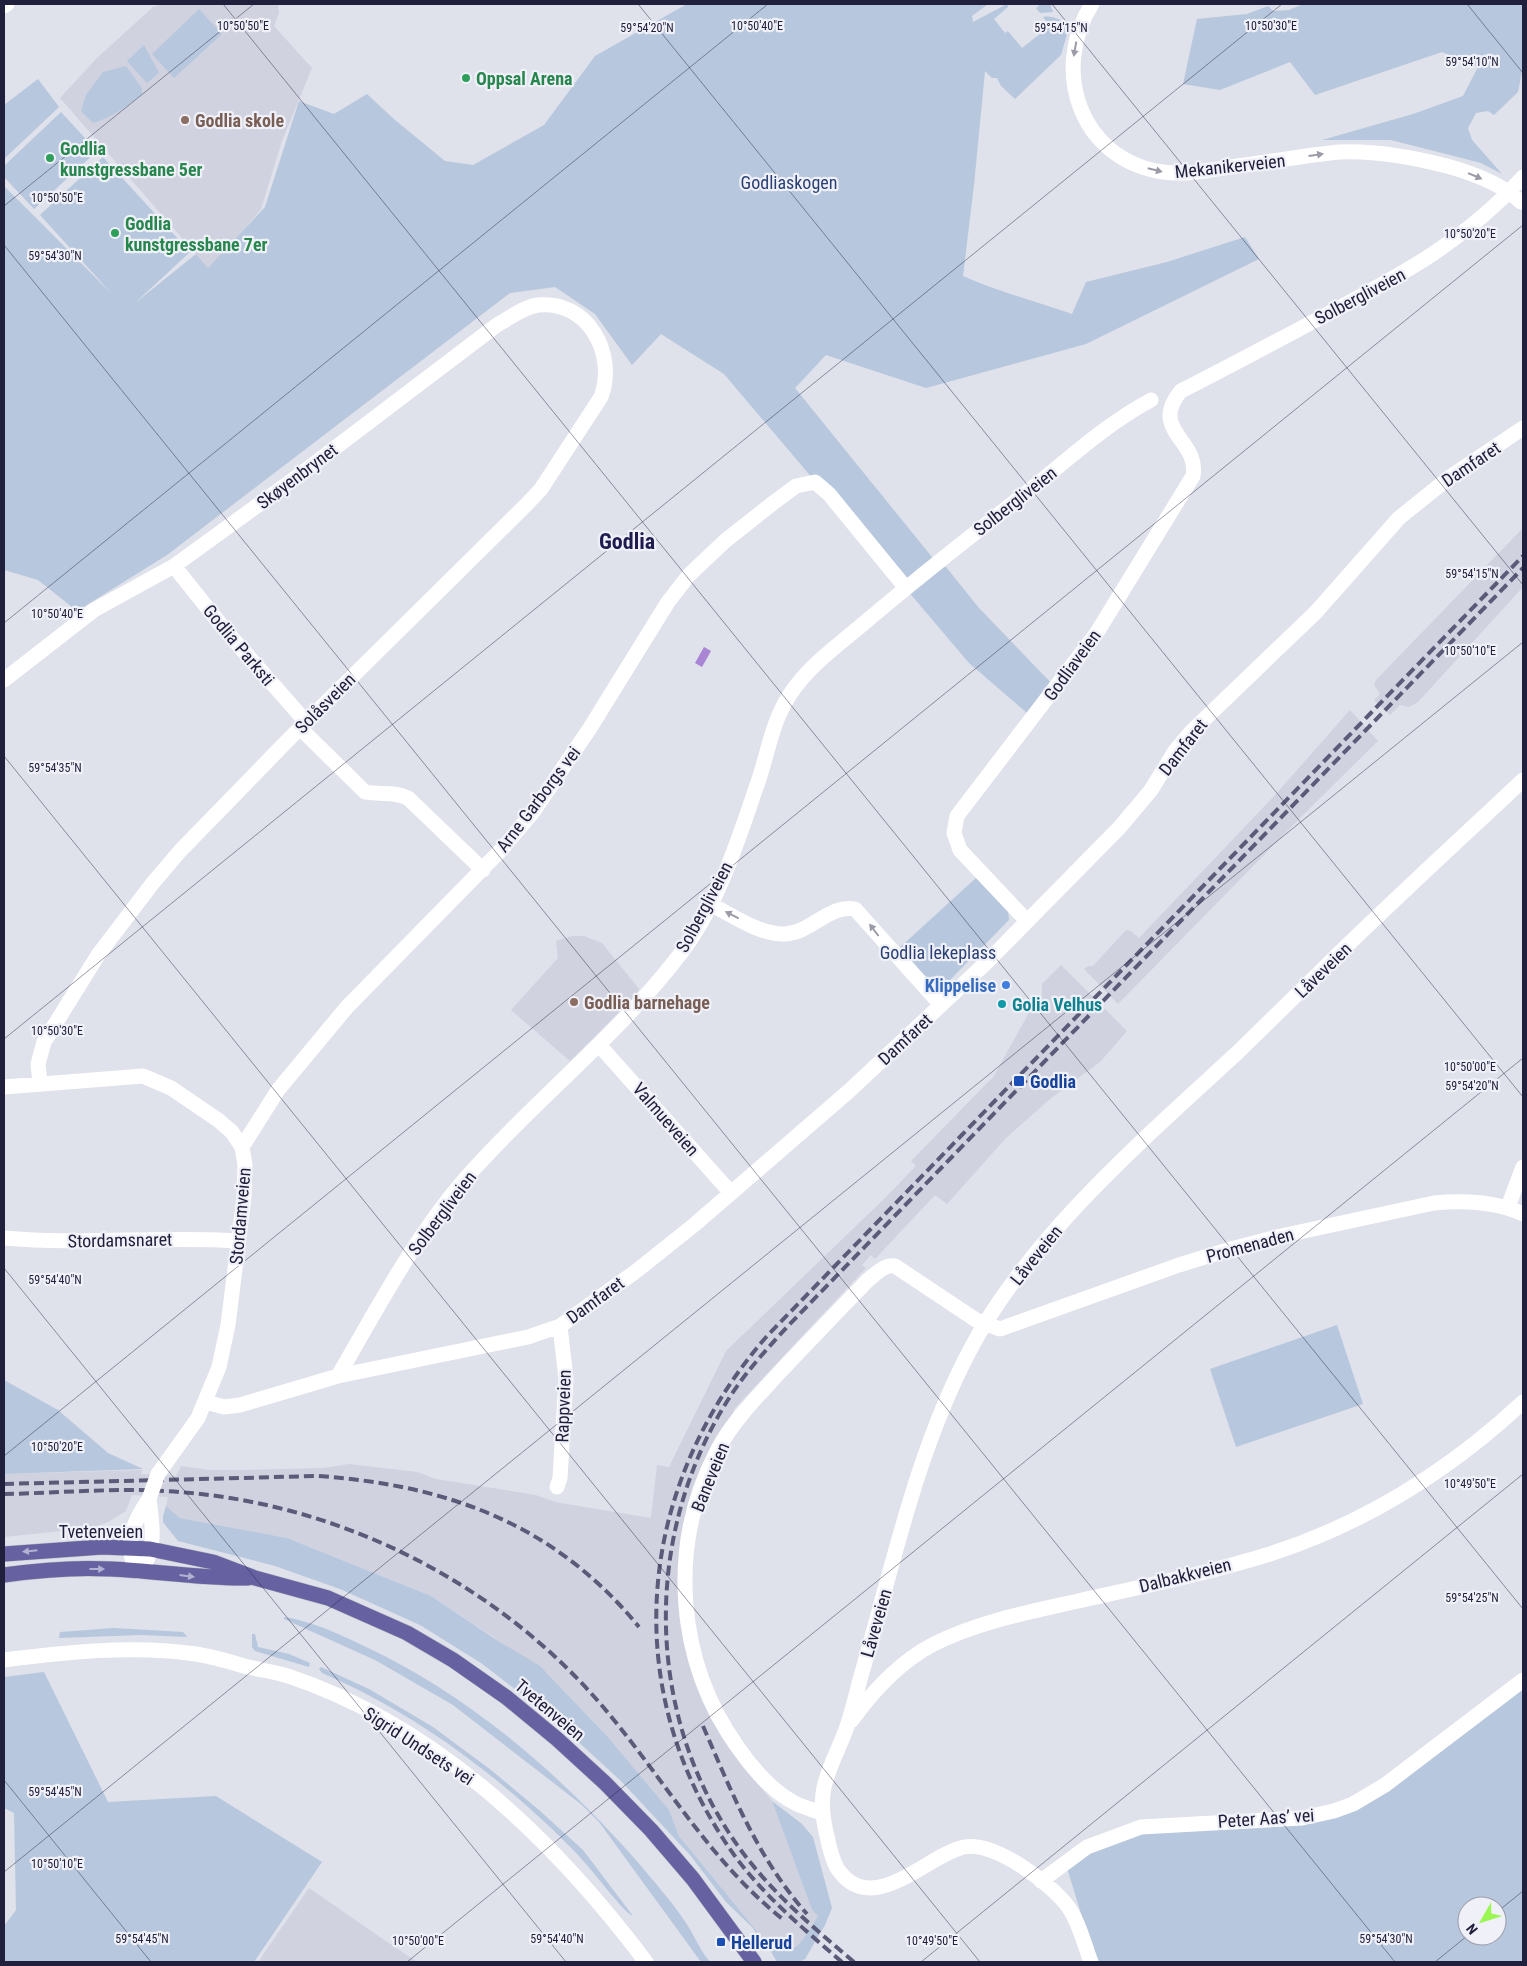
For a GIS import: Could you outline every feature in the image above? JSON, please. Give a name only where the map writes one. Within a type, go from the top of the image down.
[{"type":"main road","name":"Tvetenveien","points":[[4,1554],[102,1547],[150,1549],[213,1562],[255,1578],[328,1598],[383,1621],[453,1660],[506,1697],[582,1761],[651,1830],[710,1900],[754,1962]]},
{"type":"main road","name":"Tvetenveien","points":[[4,1575],[56,1569],[138,1571],[212,1579],[255,1578]]},
{"type":"street","name":"Mekanikerveien","points":[[1092,4],[1082,20],[1074,46],[1074,83],[1078,104],[1086,122],[1110,150],[1141,166],[1176,174],[1340,152],[1377,154],[1424,160],[1460,170],[1510,192],[1523,202]]},
{"type":"street","name":"Solbergliveien","points":[[1180,391],[1415,266],[1465,232],[1510,192],[1523,177]]},
{"type":"street","name":"Skøyenbrynet","points":[[4,680],[94,610],[174,566],[294,479],[497,326],[522,310],[537,305],[552,305],[568,310],[582,318],[593,330]]},
{"type":"street","name":"Solåsveien","points":[[40,1083],[38,1064],[41,1049],[98,955],[152,884],[180,851],[303,725],[540,489],[587,419],[605,386],[606,360],[601,344],[593,330]]},
{"type":"street","name":"Godliaveien","points":[[1026,920],[960,850],[954,834],[957,816],[1096,634],[1193,476],[1195,467],[1192,458],[1173,430],[1169,418],[1171,402],[1180,391]]},
{"type":"street","name":"Solbergliveien","points":[[338,1376],[434,1217],[486,1156],[600,1046],[652,990],[684,950],[710,904],[736,847],[776,721],[788,697],[824,658],[905,587],[1076,454],[1126,416],[1151,400]]},
{"type":"street","name":"Damfaret","points":[[206,1402],[224,1407],[240,1405],[338,1376],[528,1337],[560,1326],[635,1272],[822,1115],[988,961],[1139,805],[1175,751],[1190,734],[1316,612],[1380,537],[1427,494],[1523,428]]},
{"type":"street","name":"Arne Garborgs vei","points":[[242,1147],[278,1090],[347,1007],[483,870],[514,836],[554,783],[624,676],[668,602],[689,575],[725,541],[796,486],[815,482],[835,501],[905,587]]},
{"type":"street","name":"Godlia Parksti","points":[[174,566],[303,725],[365,792],[399,794],[408,798],[483,870]]},
{"type":"street","name":"Låveveien","points":[[1041,1881],[1001,1853],[972,1846],[950,1852],[915,1874],[895,1882],[866,1887],[852,1882],[837,1868],[821,1813],[824,1782],[846,1730],[929,1440],[951,1387],[984,1325],[1027,1264],[1074,1210],[1318,973],[1523,780]]},
{"type":"street","points":[[710,904],[773,934],[786,934],[809,926],[841,908],[855,909],[941,1005]]},
{"type":"street","name":"Valmueveien","points":[[600,1046],[731,1193]]},
{"type":"street","name":"Stordamveien","points":[[4,1088],[127,1076],[149,1078],[171,1088],[218,1120],[232,1132],[242,1147],[246,1174],[228,1325],[219,1367],[206,1402],[190,1431],[158,1474],[147,1506],[132,1532],[131,1557],[138,1571],[148,1560],[150,1549],[147,1506]]},
{"type":"street","points":[[1508,1207],[1523,1167]]},
{"type":"street","name":"Promenaden","points":[[984,1325],[1000,1329],[1179,1265],[1282,1236],[1434,1203],[1455,1201],[1497,1204],[1523,1214]]},
{"type":"street","name":"Stordamsnaret","points":[[4,1238],[80,1242],[188,1239],[237,1241]]},
{"type":"street","name":"Baneveien","points":[[821,1813],[792,1802],[765,1780],[732,1740],[709,1699],[692,1650],[687,1625],[684,1589],[689,1532],[696,1505],[718,1449],[744,1411],[813,1336],[868,1280],[883,1268],[890,1265],[895,1266],[984,1325]]},
{"type":"street","name":"Rappveien","points":[[557,1486],[560,1478],[566,1379],[560,1326]]},
{"type":"street","name":"Dalbakkveien","points":[[846,1730],[880,1686],[908,1661],[931,1646],[961,1632],[1006,1618],[1225,1566],[1270,1554],[1308,1540],[1395,1499],[1442,1470],[1489,1434],[1523,1402]]},
{"type":"street","name":"Sigrid Undsets vei","points":[[4,1660],[130,1649],[196,1654],[272,1671],[347,1701],[408,1735],[443,1758],[528,1828],[576,1874],[646,1962]]},
{"type":"street","name":"Peter Aas’ vei","points":[[1041,1881],[1087,1847],[1141,1827],[1302,1818],[1328,1813],[1353,1804],[1386,1785],[1523,1680]]},
{"type":"street","points":[[1041,1881],[1066,1903],[1076,1919],[1091,1962]]},
{"type":"shaded area","name":"Godlia skole","points":[[163,4],[278,4],[279,13],[274,26],[312,68],[282,141],[261,209],[224,254],[208,268],[60,98],[97,58],[153,7]]},
{"type":"shaded area","points":[[1523,528],[1523,587],[1418,702],[1409,707],[1400,705],[1390,715],[1374,700],[1380,694],[1374,685],[1376,680]]},
{"type":"shaded area","points":[[704,647],[711,651],[702,667],[695,663]]},
{"type":"shaded area","points":[[1350,710],[1378,741],[1118,1004],[1084,969],[1088,966],[1093,966],[1126,930],[1131,931],[1139,938],[1275,795]]},
{"type":"shaded area","name":"Godlia barnehage","points":[[572,936],[584,936],[602,943],[639,989],[637,994],[570,1061],[511,1010],[558,958],[556,941]]},
{"type":"shaded area","points":[[1061,965],[1127,1031],[1100,1062],[1050,1099],[1006,1138],[947,1204],[935,1195],[875,1259],[871,1255],[862,1265],[866,1268],[734,1409],[680,1550],[678,1571],[679,1616],[689,1662],[699,1692],[728,1747],[772,1801],[812,1910],[818,1916],[803,1940],[793,1948],[778,1950],[764,1940],[679,1836],[669,1810],[607,1736],[546,1672],[431,1596],[287,1538],[180,1518],[166,1506],[168,1497],[132,1495],[126,1511],[108,1522],[92,1528],[4,1537],[4,1474],[142,1470],[141,1474],[176,1476],[181,1466],[209,1470],[246,1470],[323,1468],[349,1464],[417,1472],[436,1479],[536,1495],[555,1502],[651,1518],[657,1465],[669,1467],[726,1351],[916,1166],[911,1161],[994,1076],[1036,1000],[1042,995],[1042,984]]},
{"type":"shaded area","points":[[309,1888],[377,1935],[417,1962],[258,1962]]},
{"type":"green space","name":"Godliaskogen","points":[[687,4],[988,4],[972,16],[973,22],[1007,4],[1008,7],[994,19],[1005,33],[1008,31],[1022,48],[1050,26],[1043,17],[1053,18],[1070,24],[1061,55],[1015,99],[1001,86],[997,78],[992,78],[985,71],[963,276],[1003,292],[1072,314],[1086,282],[1167,262],[1245,237],[1259,259],[1086,344],[926,388],[826,355],[795,388],[940,567],[946,567],[979,608],[1057,689],[1034,719],[969,663],[724,374],[661,334],[632,365],[595,314],[555,287],[510,293],[167,555],[77,611],[38,580],[4,570],[4,186],[113,295],[40,215],[103,157],[190,252],[135,303],[196,254],[208,268],[265,207],[299,101],[334,114],[367,94],[445,161],[473,165],[544,125],[595,56]]},
{"type":"green space","points":[[1037,4],[1050,4],[1053,12],[1040,13],[1036,8],[1039,6]]},
{"type":"green space","points":[[1303,4],[1523,4],[1523,67],[1518,92],[1494,115],[1488,111],[1476,113],[1468,128],[1472,140],[1502,174],[1481,163],[1391,140],[1322,140],[1413,114],[1463,96],[1478,67],[1442,52],[1315,95],[1290,62],[1220,90],[1183,84],[1197,19],[1247,14],[1268,6],[1273,11],[1289,10]]},
{"type":"green space","points":[[199,9],[222,34],[174,78],[152,54]]},
{"type":"green space","points":[[144,45],[159,73],[147,83],[127,61]]},
{"type":"green space","points":[[126,66],[142,88],[142,94],[119,111],[93,123],[81,111],[86,95],[103,72]]},
{"type":"green space","points":[[38,79],[59,107],[4,159],[4,105]]},
{"type":"green space","name":"Godlia kunstgressbane 5er","points":[[61,112],[97,151],[34,209],[4,177],[4,166]]},
{"type":"green space","name":"Godlia lekeplass","points":[[976,878],[1008,910],[1009,920],[945,985],[934,987],[897,950]]},
{"type":"green space","points":[[1337,1325],[1363,1404],[1236,1447],[1210,1369]]},
{"type":"green space","points":[[4,1380],[58,1410],[108,1453],[143,1469],[4,1474]]},
{"type":"green space","points":[[166,1506],[180,1518],[287,1538],[431,1596],[495,1639],[540,1666],[607,1736],[669,1810],[679,1836],[764,1940],[774,1947],[783,1950],[796,1946],[818,1916],[812,1910],[772,1801],[802,1824],[813,1837],[832,1908],[825,1925],[805,1959],[799,1962],[777,1962],[769,1948],[767,1949],[752,1927],[726,1902],[690,1855],[621,1781],[549,1715],[481,1663],[420,1625],[340,1589],[275,1566],[178,1541],[163,1522]]},
{"type":"green space","points":[[284,1617],[314,1624],[402,1665],[477,1713],[513,1741],[581,1801],[642,1867],[688,1925],[710,1962],[701,1962],[599,1822],[582,1805],[453,1705],[375,1660],[284,1619]]},
{"type":"green space","points":[[114,1628],[183,1632],[187,1637],[141,1635],[59,1638],[60,1632]]},
{"type":"green space","points":[[252,1634],[255,1634],[258,1647],[289,1654],[310,1663],[309,1667],[255,1651],[252,1647]]},
{"type":"green space","points":[[321,1667],[369,1689],[433,1727],[491,1770],[583,1850],[633,1916],[628,1913],[590,1868],[551,1828],[499,1782],[414,1721],[354,1688],[322,1673],[319,1669]]},
{"type":"green space","points":[[44,1672],[108,1802],[216,1796],[322,1862],[254,1962],[4,1962],[4,1926],[16,1910],[14,1813],[4,1808],[4,1677]]},
{"type":"green space","points":[[1523,1688],[1523,1962],[1096,1962],[1067,1868],[1092,1852],[1149,1831],[1332,1817]]},
{"type":"railway","points":[[842,1962],[777,1904],[734,1855],[722,1837],[689,1775],[667,1710],[657,1645],[658,1579],[670,1514],[692,1452],[725,1392],[767,1336],[1523,556]]},
{"type":"railway","points":[[854,1962],[788,1904],[744,1854],[731,1836],[703,1785],[683,1732],[670,1677],[666,1620],[669,1564],[681,1508],[699,1454],[726,1403],[755,1364],[787,1327],[1523,568]]},
{"type":"railway","points":[[4,1484],[318,1476],[365,1481],[411,1489],[454,1501],[495,1516],[535,1536],[572,1561],[606,1591],[639,1627]]},
{"type":"railway","points":[[4,1494],[135,1490],[179,1492],[240,1500],[299,1513],[357,1533],[413,1558],[466,1588],[516,1624],[562,1664],[604,1708],[626,1735],[711,1847],[758,1898],[785,1921]]},
{"type":"railway","points":[[703,1726],[760,1848],[774,1871],[807,1914]]},
{"type":"place","name":"Oppsal Arena","points":[[466,78]]},
{"type":"place","name":"Godlia skole","points":[[185,120]]},
{"type":"place","name":"Godlia kunstgressbane 5er","points":[[50,158]]},
{"type":"place","name":"Godlia kunstgressbane 7er","points":[[115,233]]},
{"type":"place","name":"Klippelise","points":[[1006,985]]},
{"type":"place","name":"Godlia barnehage","points":[[574,1002]]},
{"type":"place","name":"Golia Velhus","points":[[1002,1004]]},
{"type":"place","name":"Godlia","points":[[1019,1081]]},
{"type":"place","name":"Hellerud","points":[[721,1942]]},
{"type":"district","name":"Godlia","points":[[627,541]]}]
